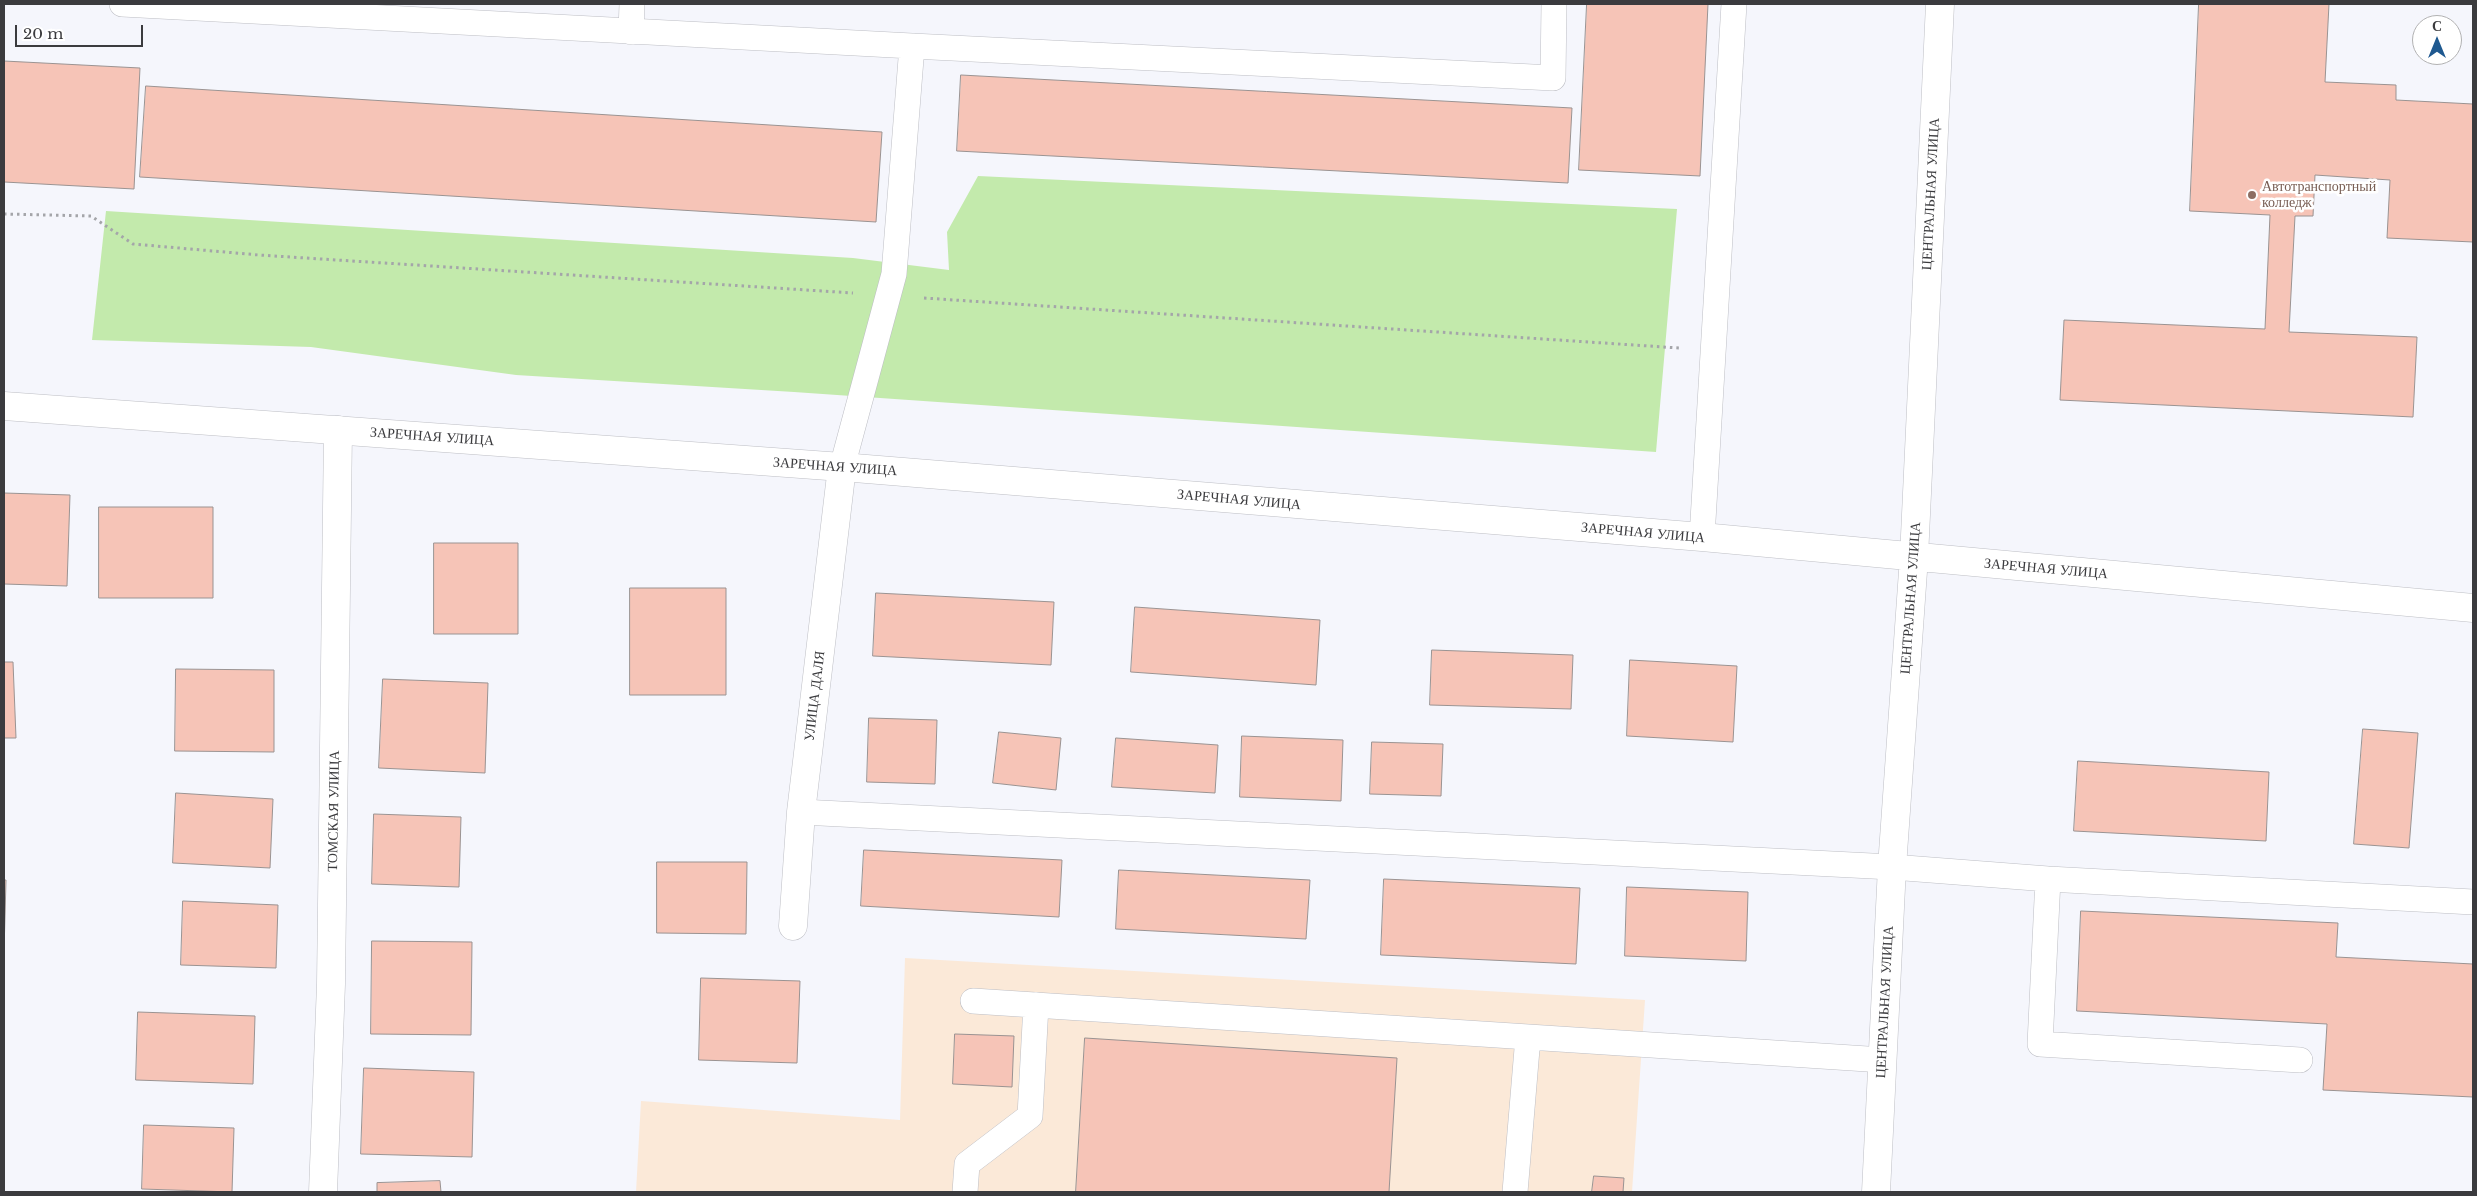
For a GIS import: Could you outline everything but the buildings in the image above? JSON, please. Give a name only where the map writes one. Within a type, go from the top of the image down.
[{"type":"street","name":"ЦЕНТРАЛЬНАЯ УЛИЦА","points":[[1876,1192],[1892,867],[1914,557],[1940,4]]},
{"type":"street","name":"ЗАРЕЧНАЯ УЛИЦА","points":[[4,406],[842,467],[1702,537],[2473,608]]},
{"type":"street","name":"ТОМСКАЯ УЛИЦА","points":[[322,1192],[331,984],[338,430]]},
{"type":"street","name":"УЛИЦА ДАЛЯ","points":[[792,926],[801,812],[842,467]]},
{"type":"lane","points":[[122,4],[631,32],[1553,78],[1554,4]]},
{"type":"lane","points":[[631,32],[632,4]]},
{"type":"lane","points":[[1702,537],[1734,4]]},
{"type":"lane","points":[[842,467],[894,274],[912,46]]},
{"type":"lane","points":[[801,812],[1892,867],[2048,879],[2473,902]]},
{"type":"lane","points":[[2048,879],[2040,1044],[2300,1060]]},
{"type":"lane","points":[[973,1001],[1882,1060]]},
{"type":"lane","points":[[965,1192],[967,1164],[1030,1116],[1036,1005]]},
{"type":"lane","points":[[1515,1192],[1528,1037]]},
{"type":"shaded area","points":[[905,958],[1645,1000],[1632,1192],[636,1192],[641,1101],[900,1120]]},
{"type":"green space","points":[[978,176],[1677,209],[1656,452],[794,392],[516,375],[311,347],[92,340],[106,211],[853,258],[949,270],[947,232]]},
{"type":"place","name":"Автотранспортный колледж","points":[[2252,195]]}]
